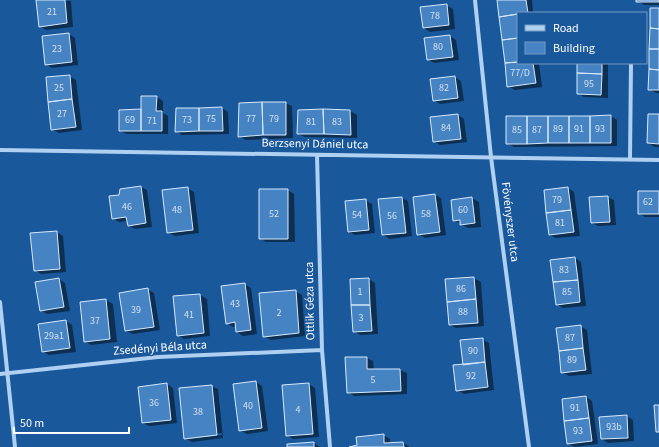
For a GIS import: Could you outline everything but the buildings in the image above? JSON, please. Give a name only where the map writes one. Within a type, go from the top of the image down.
[{"type":"street","name":"Fövényszer utca","points":[[474,0],[491,157],[529,447]]},
{"type":"street","points":[[630,160],[631,64]]},
{"type":"street","name":"Berzsenyi Dániel utca","points":[[0,150],[659,160]]},
{"type":"street","name":"Ottlik Géza utca","points":[[317,154],[322,350],[330,447]]},
{"type":"street","points":[[0,302],[15,447]]},
{"type":"street","name":"Zsedényi Béla utca","points":[[0,374],[158,357],[322,350]]}]
